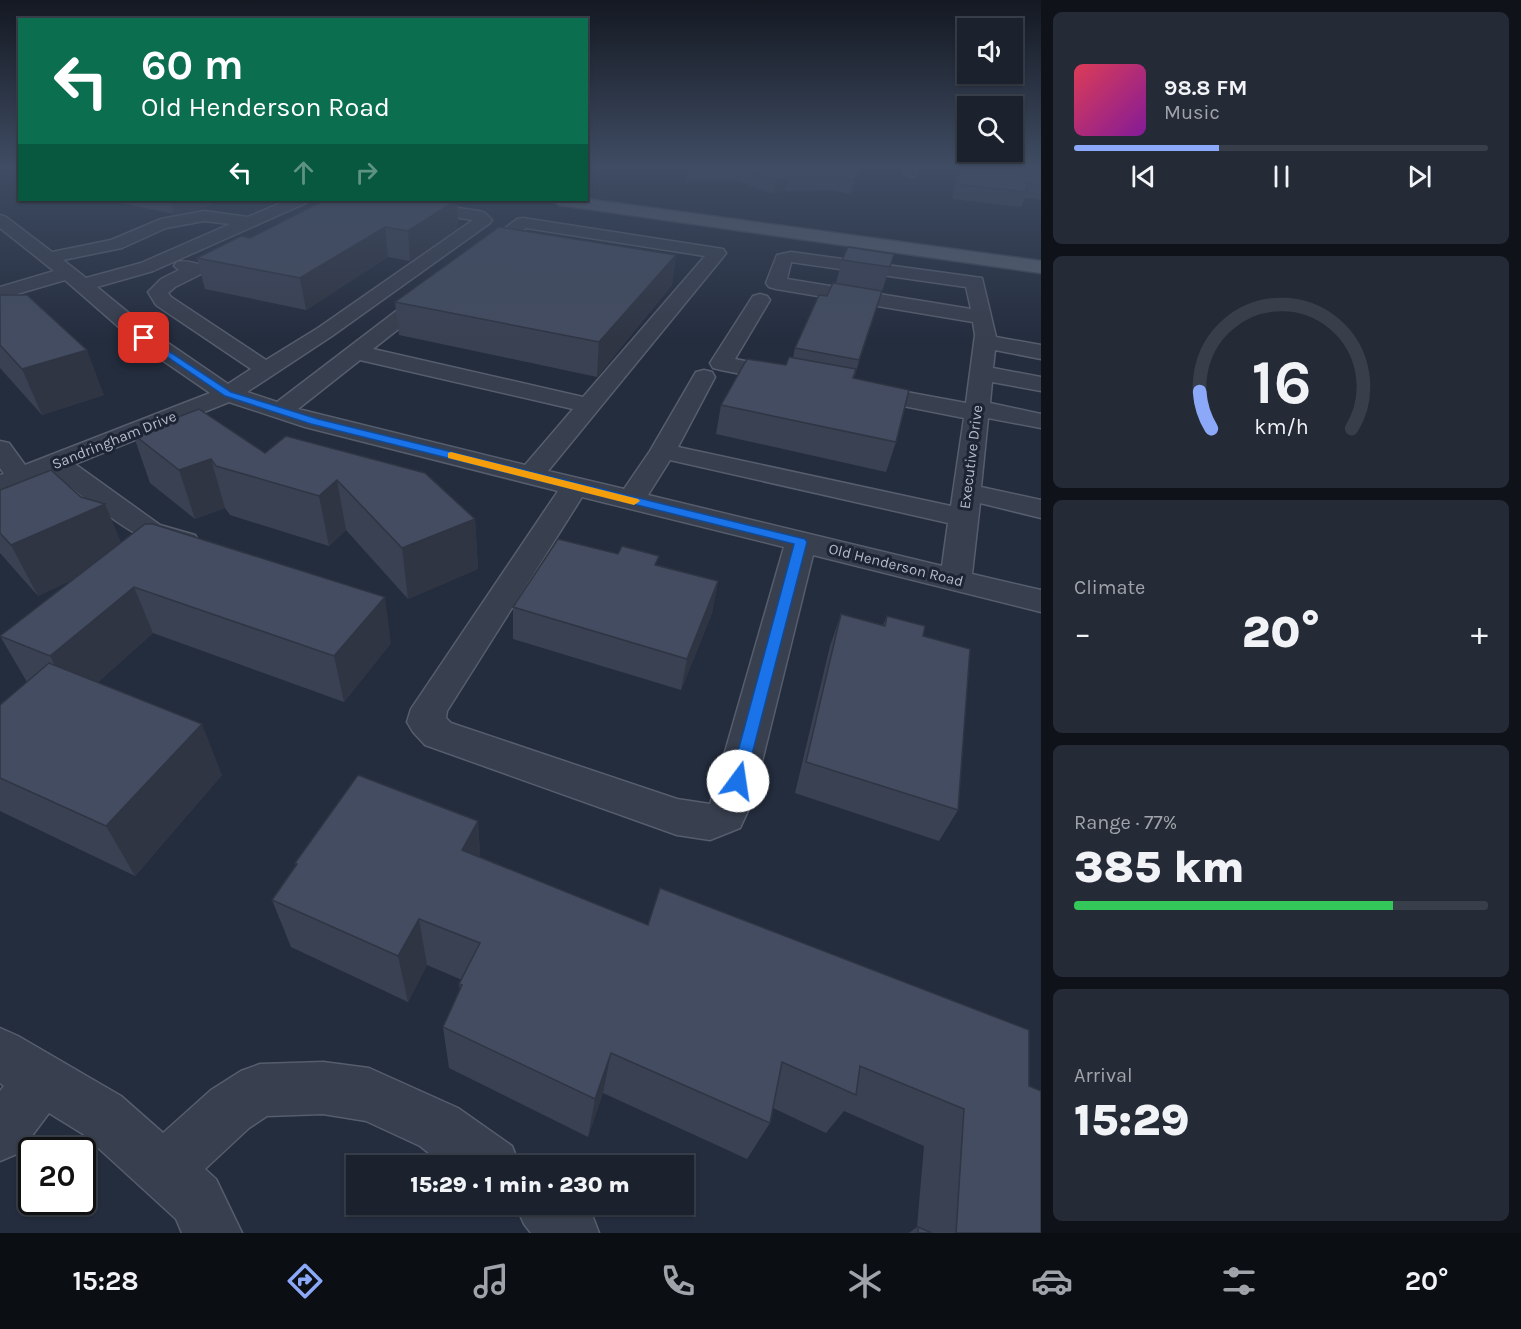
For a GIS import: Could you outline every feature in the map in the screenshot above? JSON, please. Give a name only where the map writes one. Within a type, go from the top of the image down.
[{"type":"main road","points":[[743,226],[1041,267]]},
{"type":"main road","points":[[847,226],[1041,252]]},
{"type":"street","points":[[31,249],[116,244],[158,226]]},
{"type":"street","points":[[161,261],[242,226]]},
{"type":"street","name":"Sandringham Drive","points":[[10,481],[228,394],[325,332],[476,226]]},
{"type":"street","points":[[466,267],[502,238],[524,233],[717,252],[531,475]]},
{"type":"street","points":[[31,249],[201,267],[168,283],[159,292],[163,301],[267,370]]},
{"type":"street","points":[[2,292],[31,249]]},
{"type":"street","name":"Old Henderson Road","points":[[31,249],[144,338],[228,394],[314,422],[1041,601]]},
{"type":"street","points":[[985,331],[975,282],[791,257],[783,259],[776,283],[985,331],[1041,352]]},
{"type":"street","points":[[680,267],[703,271]]},
{"type":"street","points":[[280,411],[447,281]]},
{"type":"street","points":[[760,300],[721,363],[802,379]]},
{"type":"street","name":"Executive Drive","points":[[956,580],[982,374],[985,331]]},
{"type":"street","points":[[355,352],[590,406]]},
{"type":"street","points":[[982,374],[1041,384]]},
{"type":"street","points":[[631,500],[663,451],[704,377]]},
{"type":"street","points":[[837,386],[1041,421]]},
{"type":"street","points":[[0,449],[10,481]]},
{"type":"street","points":[[663,451],[965,505],[1041,509]]},
{"type":"street","points":[[56,463],[150,531],[205,549]]},
{"type":"street","points":[[575,486],[429,709],[426,722],[438,734],[677,817],[710,822],[725,816],[732,802],[801,542]]},
{"type":"street","points":[[0,1134],[21,1067],[102,1115],[196,1199],[213,1233]]},
{"type":"street","points":[[164,1170],[230,1109],[260,1090],[323,1088],[369,1095],[440,1127],[477,1155]]},
{"type":"street","points":[[554,1215],[570,1233]]},
{"type":"building","points":[[275,226],[417,226],[408,231],[385,227],[300,278],[197,258],[241,236],[250,238]]},
{"type":"building","points":[[499,227],[676,255],[599,342],[395,302]]},
{"type":"building","points":[[848,247],[894,254],[890,267],[842,260]]},
{"type":"building","points":[[833,283],[882,291],[859,360],[795,348],[819,295],[827,296]]},
{"type":"building","points":[[0,295],[27,295],[87,350],[22,369],[0,345]]},
{"type":"building","points":[[789,357],[856,369],[853,378],[909,390],[896,442],[721,405],[747,359],[786,365]]},
{"type":"building","points":[[199,409],[265,453],[286,436],[425,473],[475,519],[402,548],[337,480],[319,496],[216,466],[211,459],[179,470],[133,434]]},
{"type":"building","points":[[51,470],[81,497],[105,504],[11,545],[0,533],[0,490]]},
{"type":"building","points":[[145,524],[153,524],[385,597],[334,656],[134,587],[50,656],[0,636]]},
{"type":"building","points":[[558,539],[618,554],[622,546],[659,556],[655,565],[718,581],[687,659],[513,607]]},
{"type":"building","points":[[841,614],[885,626],[887,616],[925,626],[923,636],[970,649],[958,810],[806,762]]},
{"type":"building","points":[[49,663],[202,724],[106,826],[0,778],[0,705]]},
{"type":"building","points":[[358,775],[478,821],[462,850],[648,925],[660,888],[1029,1030],[1029,1086],[1041,1091],[1041,1233],[956,1233],[964,1109],[860,1066],[856,1095],[782,1062],[770,1123],[611,1053],[595,1099],[443,1027],[462,985],[459,984],[480,943],[419,919],[398,956],[272,900],[297,864],[295,863]]},
{"type":"building","points":[[918,1227],[932,1233],[918,1233]]},
{"type":"slow traffic","points":[[451,456],[634,501]]},
{"type":"route","points":[[144,338],[228,394],[314,422],[801,542],[738,781]]}]
